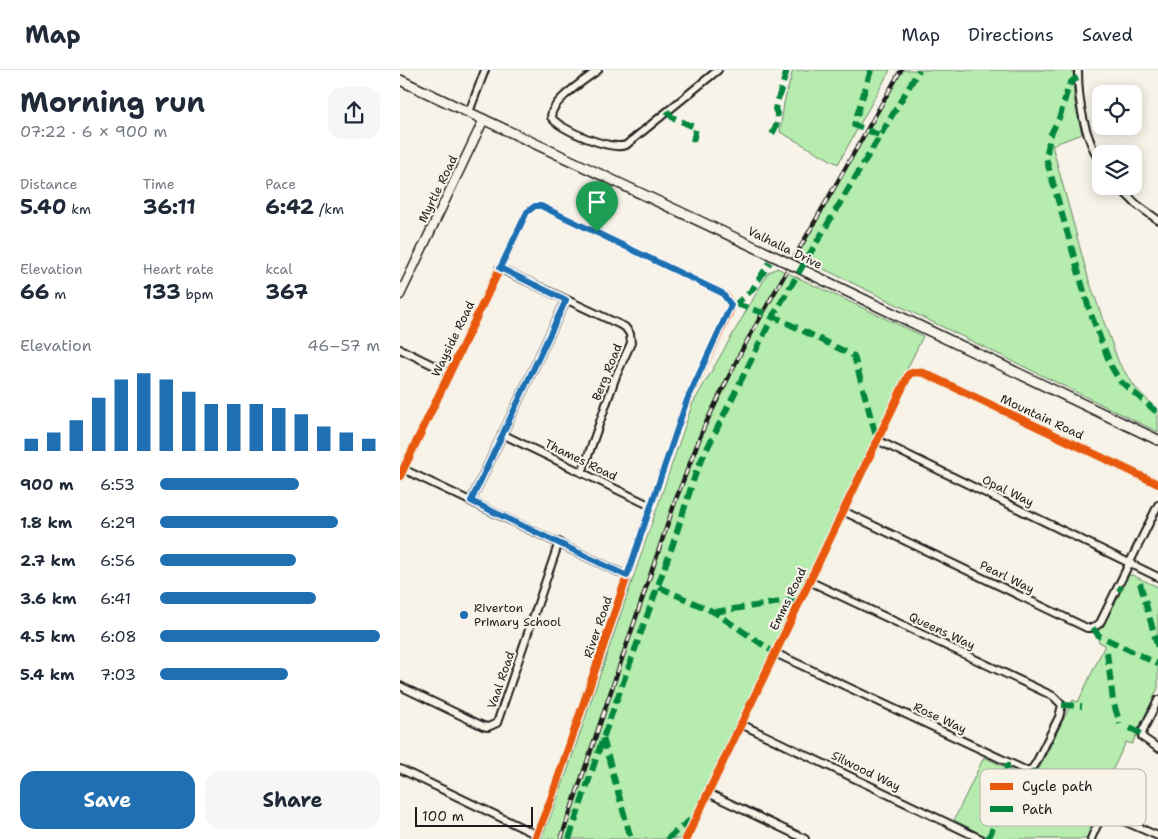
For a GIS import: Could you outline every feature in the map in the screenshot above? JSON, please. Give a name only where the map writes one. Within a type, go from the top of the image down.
[{"type":"main road","name":"Valhalla Drive","points":[[400,80],[1158,440]]},
{"type":"street","points":[[469,112],[485,70]]},
{"type":"street","points":[[598,70],[555,105],[551,117],[557,122],[607,146],[620,147],[718,70]]},
{"type":"street","points":[[1078,70],[1082,118],[1092,146]]},
{"type":"street","name":"Myrtle Road","points":[[400,295],[484,119]]},
{"type":"street","points":[[1127,195],[1158,220]]},
{"type":"street","name":"River Road","points":[[527,212],[535,206],[541,206],[722,293],[730,302],[729,313],[687,400],[536,837]]},
{"type":"street","name":"Wayside Road","points":[[400,476],[527,212]]},
{"type":"street","name":"Berg Road","points":[[500,268],[625,327],[632,339],[616,376],[582,473]]},
{"type":"street","points":[[471,501],[566,300]]},
{"type":"street","points":[[400,349],[449,373]]},
{"type":"street","name":"Emms Road","points":[[686,839],[905,380],[915,372]]},
{"type":"street","name":"Mountain Road","points":[[915,372],[924,373],[1158,484]]},
{"type":"street","name":"Thames Road","points":[[502,434],[651,506]]},
{"type":"street","name":"Opal Way","points":[[877,440],[1158,576]]},
{"type":"street","points":[[404,468],[627,576]]},
{"type":"street","points":[[1129,563],[1158,505]]},
{"type":"street","name":"Pearl Way","points":[[843,511],[1087,628],[1093,628],[1100,623],[1129,563]]},
{"type":"street","name":"Vaal Road","points":[[400,686],[483,726],[488,727],[497,723],[559,542]]},
{"type":"street","name":"Queens Way","points":[[810,581],[1053,696],[1062,705]]},
{"type":"street","name":"Rose Way","points":[[775,653],[1023,769]]},
{"type":"street","points":[[1158,700],[1143,730],[1142,737],[1158,748]]},
{"type":"street","name":"Rose Way","points":[[1032,769],[1059,717],[1062,705]]},
{"type":"street","name":"Silwood Way","points":[[741,724],[981,839]]},
{"type":"street","points":[[400,768],[536,837]]},
{"type":"street","points":[[708,793],[804,839]]},
{"type":"street","points":[[1091,839],[1098,826]]},
{"type":"street","points":[[1137,826],[1158,836]]},
{"type":"green space","points":[[793,70],[890,70],[838,164],[780,132],[784,103]]},
{"type":"green space","points":[[903,70],[1073,70],[1074,99],[1082,134],[1052,145],[1089,281],[1119,363],[1135,387],[1158,411],[1158,432],[797,256]]},
{"type":"green space","points":[[777,268],[923,336],[682,839],[541,839],[559,795],[692,405],[768,273]]},
{"type":"green space","points":[[1132,575],[1158,587],[1158,688],[1132,744],[1126,742],[1113,769],[1039,769],[1073,700],[1078,702],[1105,645],[1099,642],[1096,633],[1102,627],[1127,576]]},
{"type":"green space","points":[[984,757],[1009,769],[980,769],[980,826],[1093,826],[1087,839],[991,839],[954,820]]},
{"type":"railway","points":[[561,839],[676,499],[704,427],[743,348],[901,70]]},
{"type":"marked path","points":[[772,134],[777,122],[775,109],[787,70]]},
{"type":"marked path","points":[[871,70],[854,125],[879,135]]},
{"type":"marked path","points":[[569,839],[603,738],[673,544],[697,469],[773,316],[919,70]]},
{"type":"marked path","points":[[1078,78],[1069,85],[1060,116],[1050,136],[1046,158],[1089,309],[1111,366],[1120,381],[1158,413]]},
{"type":"marked path","points":[[667,111],[672,117],[696,128],[692,146]]},
{"type":"marked path","points":[[733,303],[736,304],[752,290],[770,262]]},
{"type":"marked path","points":[[736,304],[773,316],[854,356],[877,440]]},
{"type":"marked path","points":[[1140,583],[1158,648]]},
{"type":"marked path","points":[[659,587],[714,612],[775,653]]},
{"type":"marked path","points":[[1118,587],[1122,590]]},
{"type":"marked path","points":[[714,612],[801,599]]},
{"type":"marked path","points":[[1093,628],[1098,635],[1158,664]]},
{"type":"marked path","points":[[1107,652],[1113,701],[1120,724]]},
{"type":"marked path","points":[[1062,705],[1082,706]]},
{"type":"marked path","points":[[1130,728],[1142,734]]},
{"type":"marked path","points":[[603,738],[631,839]]},
{"type":"marked path","points":[[1007,763],[1007,769]]},
{"type":"marked path","points":[[667,839],[694,817]]},
{"type":"marked path","points":[[988,839],[994,826]]},
{"type":"cycle path","points":[[400,476],[527,212],[535,206],[541,206],[722,293],[728,299],[730,304],[729,313],[687,400],[551,799],[535,839]]},
{"type":"cycle path","points":[[686,839],[909,374],[915,372],[924,373],[1158,484]]},
{"type":"place","name":"Riverton Primary School","points":[[464,615]]},
{"type":"route","points":[[535,206],[541,206],[597,232],[722,293],[731,305],[729,313],[687,400],[627,576],[471,501],[566,300],[500,268],[527,212],[535,206]]}]
